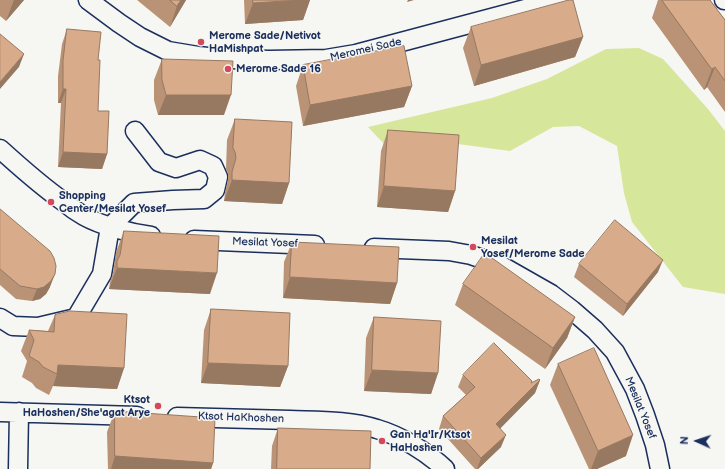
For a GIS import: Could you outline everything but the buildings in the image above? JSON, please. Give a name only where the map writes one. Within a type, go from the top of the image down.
[{"type":"street","name":"Meromei Sade","points":[[88,0],[140,37],[168,51],[228,59],[297,60],[326,59],[356,54],[559,0]]},
{"type":"street","points":[[0,318],[13,326],[38,327],[76,318],[102,274],[110,227],[134,202],[204,199],[215,190],[218,177],[212,166],[200,160],[176,168],[159,162],[135,132]]},
{"type":"street","name":"Mesilat Yosef","points":[[0,149],[56,197],[83,216],[110,227],[138,234],[173,238],[332,246]]},
{"type":"street","name":"Mesilat Yosef","points":[[355,247],[449,251],[472,255],[500,265],[556,298],[595,330],[615,352],[635,389],[645,414],[655,445],[660,469]]},
{"type":"street","name":"Ktsot HaKhoshen","points":[[0,412],[306,420],[349,423],[377,428],[402,438],[445,469]]},
{"type":"street","points":[[18,469],[19,412]]},
{"type":"green space","points":[[639,48],[663,59],[708,109],[725,131],[725,294],[683,287],[632,222],[624,193],[617,146],[579,126],[553,127],[510,151],[436,141],[385,145],[368,127],[492,98],[547,79],[606,49]]},
{"type":"place","name":"Merome Sade/Netivot HaMishpat","points":[[201,42]]},
{"type":"place","name":"Merome Sade 16","points":[[228,69]]},
{"type":"place","name":"Shopping Center/Mesilat Yosef","points":[[51,202]]},
{"type":"place","name":"Mesilat Yosef/Merome Sade","points":[[473,247]]},
{"type":"place","name":"Ktsot HaHoshen/She'agat Arye","points":[[158,406]]},
{"type":"place","name":"Gan Ha'Ir/Ktsot HaHoshen","points":[[382,441]]}]
